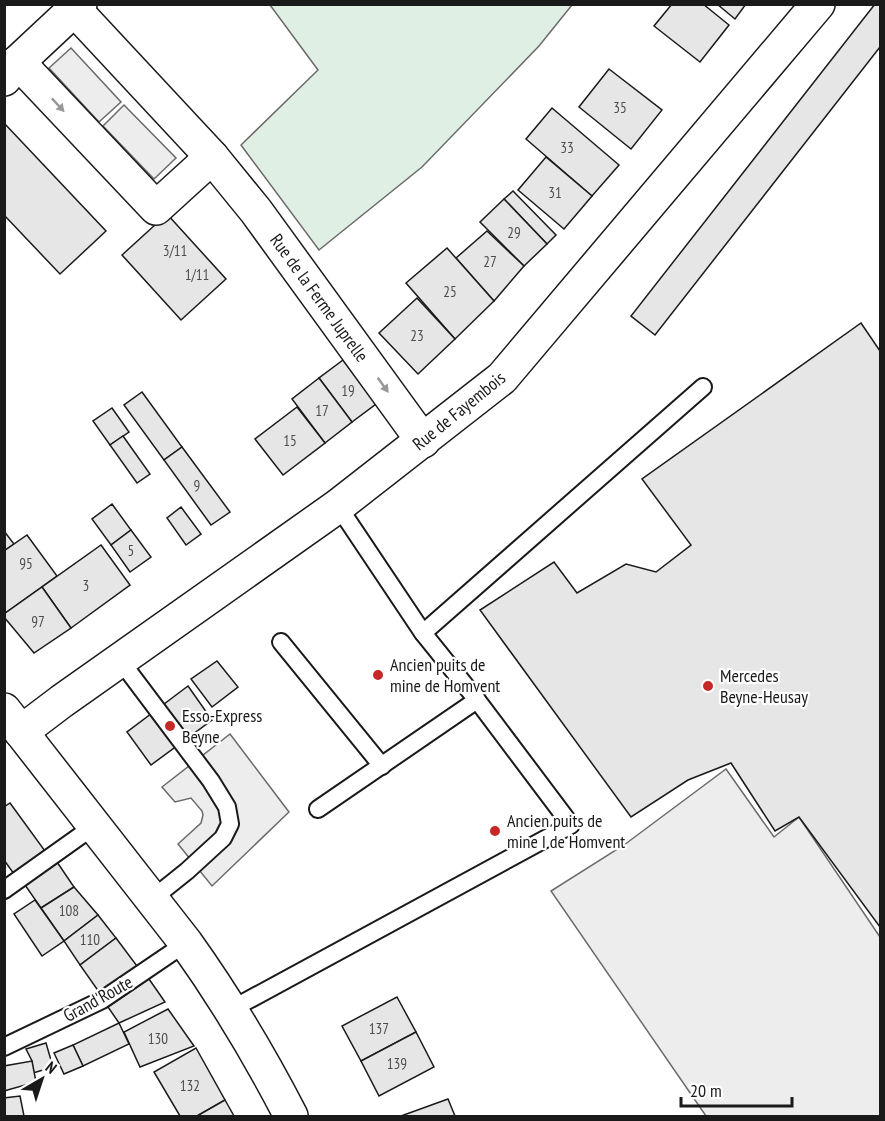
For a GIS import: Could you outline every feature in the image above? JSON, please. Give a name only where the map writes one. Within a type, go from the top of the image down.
[{"type":"street","name":"Rue de Fayembois","points":[[13,721],[120,660],[338,507],[502,378],[818,4]]},
{"type":"street","name":"Rue de la Ferme Juprelle","points":[[77,7],[212,157],[256,211],[423,441]]},
{"type":"street","points":[[77,7],[11,71],[156,208],[212,157]]},
{"type":"street","points":[[13,721],[186,943],[232,1009],[291,1116]]},
{"type":"lane","points":[[423,633],[703,387]]},
{"type":"lane","points":[[232,1009],[571,825],[477,700],[423,633],[338,507]]},
{"type":"lane","points":[[281,642],[382,766]]},
{"type":"lane","points":[[120,660],[211,781],[227,807],[230,824],[223,838],[152,899]]},
{"type":"lane","points":[[318,809],[477,700]]},
{"type":"lane","points":[[4,890],[94,826]]},
{"type":"lane","name":"Grand'Route","points":[[4,1047],[102,1000],[186,943]]},
{"type":"green space","points":[[270,5],[572,5],[539,46],[422,167],[319,250],[241,145],[318,70]]},
{"type":"shaded area","points":[[71,48],[121,102],[99,122],[49,68]]},
{"type":"shaded area","points":[[124,105],[176,158],[154,179],[103,126]]},
{"type":"shaded area","points":[[230,734],[289,812],[212,886],[178,844],[201,823],[202,811],[191,798],[175,802],[162,787]]},
{"type":"shaded area","points":[[726,769],[774,837],[799,817],[880,937],[880,1116],[706,1116],[551,891],[624,845]]},
{"type":"building","points":[[672,4],[703,4],[729,25],[700,62],[654,26]]},
{"type":"building","points":[[717,4],[746,4],[735,19]]},
{"type":"building","points":[[875,4],[880,4],[880,47],[655,335],[631,316]]},
{"type":"building","points":[[609,69],[662,110],[631,149],[579,107]]},
{"type":"building","points":[[552,108],[619,165],[592,196],[526,139]]},
{"type":"building","points":[[4,123],[106,231],[60,274],[4,215]]},
{"type":"building","points":[[546,157],[592,196],[564,229],[518,190]]},
{"type":"building","points":[[513,191],[556,235],[547,244],[504,199]]},
{"type":"building","points":[[504,199],[547,244],[524,266],[480,222]]},
{"type":"building","points":[[167,214],[226,279],[181,320],[122,255]]},
{"type":"building","points":[[487,231],[524,266],[494,301],[456,258]]},
{"type":"building","points":[[447,248],[494,301],[455,339],[406,283]]},
{"type":"building","points":[[417,298],[455,339],[418,374],[379,333]]},
{"type":"building","name":"Mercedes Beyne-Heusay","points":[[861,323],[880,351],[880,927],[799,817],[775,831],[731,763],[688,780],[631,817],[480,610],[554,562],[577,593],[626,564],[656,572],[691,545],[642,479]]},
{"type":"building","points":[[343,360],[376,404],[352,422],[319,378]]},
{"type":"building","points":[[319,378],[352,422],[325,443],[292,399]]},
{"type":"building","points":[[142,392],[182,447],[164,460],[124,405]]},
{"type":"building","points":[[297,407],[325,443],[283,475],[255,439]]},
{"type":"building","points":[[112,408],[129,432],[110,445],[93,421]]},
{"type":"building","points":[[123,436],[150,474],[137,483],[110,445]]},
{"type":"building","points":[[182,447],[230,512],[211,525],[164,460]]},
{"type":"building","points":[[112,504],[131,530],[111,545],[92,519]]},
{"type":"building","points":[[181,507],[201,534],[186,545],[167,518]]},
{"type":"building","points":[[131,530],[151,557],[130,572],[111,545]]},
{"type":"building","points":[[4,531],[14,544],[4,551]]},
{"type":"building","points":[[27,535],[57,576],[4,614],[4,551]]},
{"type":"building","points":[[101,545],[130,585],[71,628],[42,587]]},
{"type":"building","points":[[42,587],[71,628],[34,653],[4,617],[4,614]]},
{"type":"building","points":[[217,661],[238,687],[212,707],[191,679]]},
{"type":"building","name":"Esso-Express Beyne","points":[[188,686],[212,720],[151,765],[127,732]]},
{"type":"building","points":[[10,803],[45,851],[14,874],[4,860],[4,807]]},
{"type":"building","points":[[57,862],[74,887],[41,908],[25,885]]},
{"type":"building","points":[[74,887],[98,915],[64,941],[41,908]]},
{"type":"building","points":[[35,900],[64,941],[42,956],[14,914]]},
{"type":"building","points":[[98,915],[116,938],[80,965],[64,941]]},
{"type":"building","points":[[116,938],[137,966],[99,992],[80,965]]},
{"type":"building","points":[[149,979],[165,1002],[119,1023],[108,1007]]},
{"type":"building","points":[[397,997],[416,1032],[361,1061],[342,1026]]},
{"type":"building","points":[[168,1009],[194,1046],[140,1067],[124,1032]]},
{"type":"building","points":[[119,1023],[129,1044],[83,1066],[73,1045]]},
{"type":"building","points":[[416,1032],[434,1067],[379,1096],[361,1061]]},
{"type":"building","points":[[46,1043],[53,1067],[33,1073],[32,1061],[26,1049]]},
{"type":"building","points":[[73,1045],[83,1066],[64,1074],[54,1053]]},
{"type":"building","points":[[196,1048],[225,1100],[197,1116],[180,1116],[154,1072]]},
{"type":"building","points":[[32,1061],[36,1082],[4,1091],[4,1066]]},
{"type":"building","points":[[20,1096],[24,1116],[4,1116],[4,1098]]},
{"type":"building","points":[[448,1099],[455,1116],[401,1116]]},
{"type":"building","points":[[225,1100],[234,1116],[197,1116]]},
{"type":"place","name":"Ancien puits de mine de Homvent","points":[[378,675]]},
{"type":"place","name":"Mercedes Beyne-Heusay","points":[[708,686]]},
{"type":"place","name":"Esso-Express Beyne","points":[[170,726]]},
{"type":"place","name":"Ancien puits de mine I de Homvent","points":[[495,831]]}]
